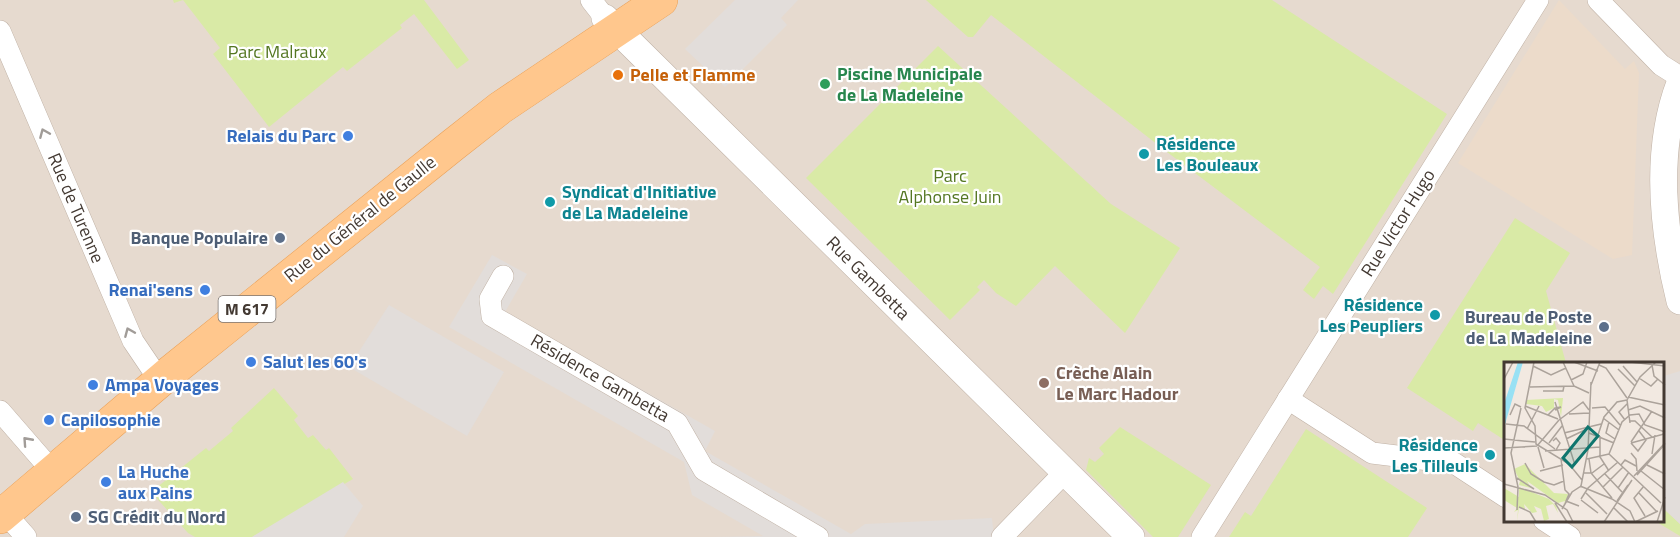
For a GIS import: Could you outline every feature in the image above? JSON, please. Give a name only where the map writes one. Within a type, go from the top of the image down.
[{"type":"main road","name":"Rue du Général de Gaulle","points":[[2,515],[160,381],[500,108],[610,12],[661,0]]},
{"type":"street","name":"Rue Victor Hugo","points":[[1202,537],[1538,0]]},
{"type":"street","points":[[1598,0],[1661,65],[1680,76]]},
{"type":"street","name":"Rue Gambetta","points":[[610,12],[1131,537]]},
{"type":"street","name":"Rue de Turenne","points":[[0,31],[133,340],[160,381]]},
{"type":"street","points":[[1680,83],[1670,114],[1672,161],[1670,257],[1680,301]]},
{"type":"street","name":"Résidence Gambetta","points":[[503,276],[490,299],[492,316],[677,423],[704,470],[818,537]]},
{"type":"street","points":[[1288,399],[1372,453],[1454,463],[1504,495]]},
{"type":"street","points":[[0,411],[53,472]]},
{"type":"street","points":[[1002,537],[1065,472]]},
{"type":"street","points":[[2,515],[26,537]]},
{"type":"street","points":[[1547,522],[1570,537]]},
{"type":"shaded area","points":[[0,0],[1680,0],[1680,537],[0,537]]},
{"type":"shaded area","points":[[735,0],[798,0],[781,18],[787,25],[725,87],[685,49]]},
{"type":"shaded area","points":[[1559,0],[1625,69],[1634,61],[1639,73],[1632,255],[1613,259],[1458,163]]},
{"type":"shaded area","points":[[492,255],[527,274],[505,312],[715,431],[705,451],[851,534],[865,524],[992,518],[994,537],[712,537],[763,536],[692,495],[684,462],[449,327]]},
{"type":"shaded area","points":[[389,305],[504,372],[467,436],[349,367]]},
{"type":"shaded area","points":[[1680,371],[1680,524],[1665,510],[1665,376]]},
{"type":"shaded area","points":[[343,482],[363,506],[344,537],[252,537]]},
{"type":"green space","name":"Parc Malraux","points":[[183,0],[424,0],[469,60],[457,69],[414,14],[400,25],[402,28],[347,71],[343,67],[269,127],[213,54],[220,48]]},
{"type":"green space","points":[[926,0],[1272,0],[1447,114],[1333,294],[1323,286],[1314,299],[1303,290],[1320,267],[991,15],[973,37],[968,37]]},
{"type":"green space","name":"Parc Alphonse Juin","points":[[938,46],[1111,204],[1180,248],[1125,333],[1055,266],[1016,306],[996,293],[984,280],[977,287],[980,290],[950,320],[806,178]]},
{"type":"green space","points":[[1515,218],[1570,253],[1546,291],[1566,362],[1504,362],[1504,440],[1478,423],[1473,431],[1407,388]]},
{"type":"green space","points":[[274,388],[298,416],[294,420],[308,438],[313,435],[326,450],[329,448],[353,479],[252,537],[195,537],[188,533],[151,492],[206,448],[209,451],[233,431],[231,428]]},
{"type":"green space","points":[[1120,427],[1211,485],[1178,537],[1153,537],[1086,470],[1089,458],[1095,462],[1104,454],[1099,448]]},
{"type":"green space","points":[[1306,429],[1427,508],[1408,537],[1229,537],[1245,512],[1251,516]]},
{"type":"green space","points":[[1665,510],[1680,524],[1680,536],[1657,522],[1665,522]]},
{"type":"place","name":"Pelle et Flamme","points":[[618,75]]},
{"type":"place","name":"Piscine Municipale de La Madeleine","points":[[825,84]]},
{"type":"place","name":"Relais du Parc","points":[[348,136]]},
{"type":"place","name":"Résidence Les Bouleaux","points":[[1144,154]]},
{"type":"place","name":"Syndicat d'Initiative de La Madeleine","points":[[550,202]]},
{"type":"place","name":"Banque Populaire","points":[[280,238]]},
{"type":"place","name":"Renai'sens","points":[[205,290]]},
{"type":"place","name":"Résidence Les Peupliers","points":[[1435,315]]},
{"type":"place","name":"Bureau de Poste de La Madeleine","points":[[1604,327]]},
{"type":"place","name":"Salut les 60's","points":[[251,362]]},
{"type":"place","name":"Crèche Alain Le Marc Hadour","points":[[1044,383]]},
{"type":"place","name":"Ampa Voyages","points":[[93,385]]},
{"type":"place","name":"Capilosophie","points":[[49,420]]},
{"type":"place","name":"Résidence Les Tilleuls","points":[[1490,455]]},
{"type":"place","name":"La Huche aux Pains","points":[[106,482]]},
{"type":"place","name":"SG Crédit du Nord","points":[[76,517]]}]
